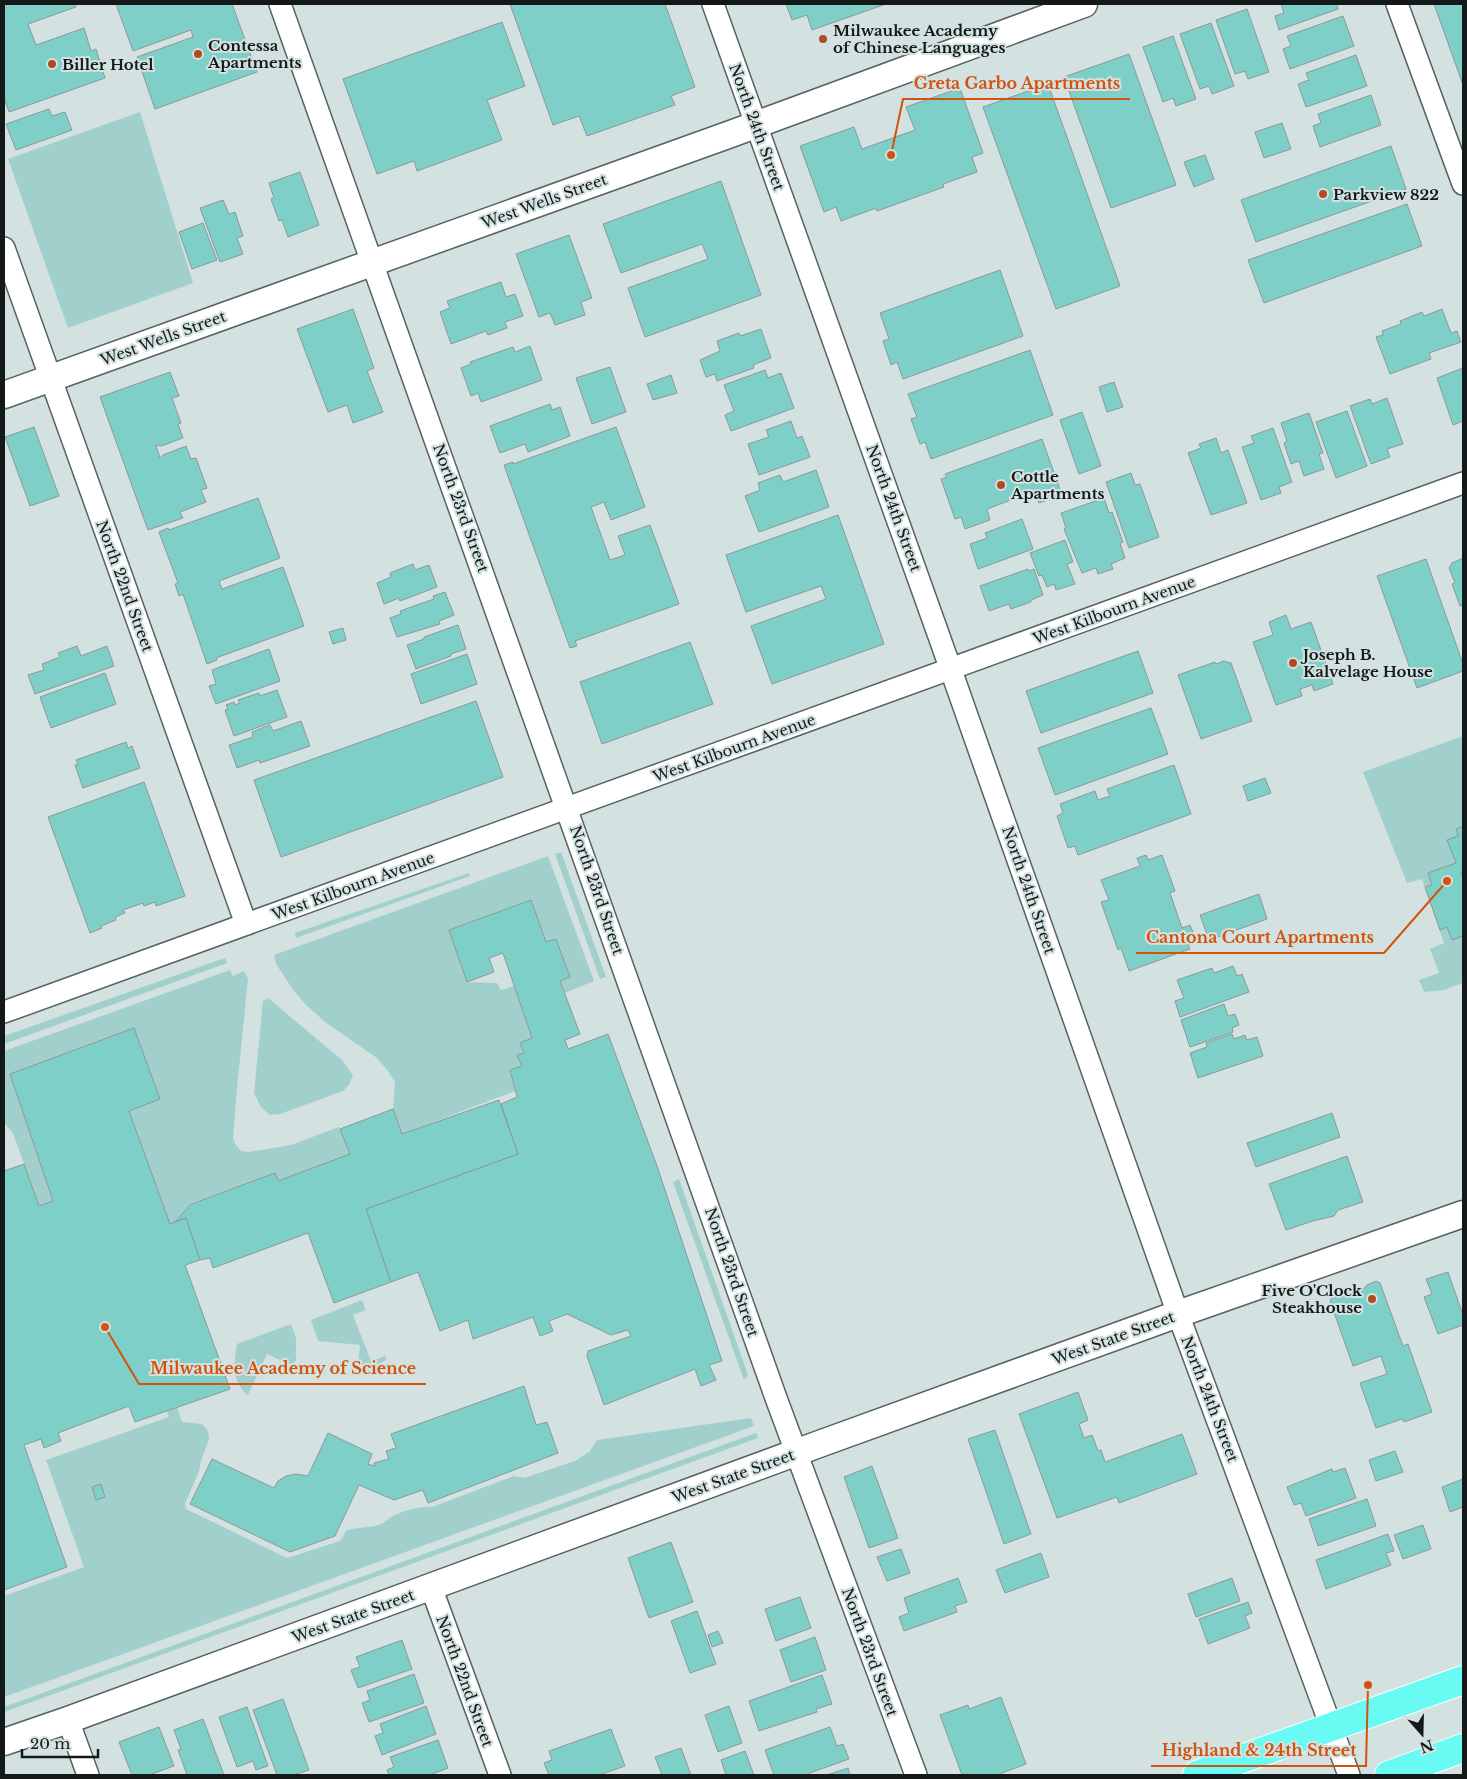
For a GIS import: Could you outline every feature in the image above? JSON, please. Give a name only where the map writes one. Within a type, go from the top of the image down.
[{"type":"main road","points":[[1197,1775],[1463,1680]]},
{"type":"main road","points":[[1389,1775],[1463,1748]]},
{"type":"street","name":"North 23rd Street","points":[[280,4],[374,263],[773,1388],[916,1775]]},
{"type":"street","name":"North 24th Street","points":[[713,4],[951,670],[1178,1314],[1349,1775]]},
{"type":"street","name":"West Wells Street","points":[[4,395],[374,263],[1084,4]]},
{"type":"street","points":[[1396,4],[1463,184]]},
{"type":"street","name":"North 22nd Street","points":[[4,248],[246,924]]},
{"type":"street","name":"West Kilbourn Avenue","points":[[4,1012],[1463,483]]},
{"type":"street","name":"West State Street","points":[[4,1742],[1178,1314],[1463,1214]]},
{"type":"street","name":"North 22nd Street","points":[[431,1586],[500,1775]]},
{"type":"street","points":[[68,1720],[88,1775]]},
{"type":"shaded area","points":[[140,112],[193,283],[68,328],[8,159]]},
{"type":"shaded area","points":[[1463,736],[1463,983],[1444,990],[1424,992],[1419,980],[1439,973],[1430,949],[1444,943],[1422,879],[1407,883],[1363,772]]},
{"type":"shaded area","points":[[561,852],[606,977],[600,979],[555,854]]},
{"type":"shaded area","points":[[548,856],[594,981],[565,993],[560,981],[570,977],[556,939],[546,942],[531,900],[449,930],[467,982],[497,983],[501,990],[514,986],[532,1038],[520,1043],[524,1053],[517,1055],[522,1066],[510,1071],[515,1091],[402,1134],[393,1109],[395,1082],[388,1071],[377,1058],[325,1022],[306,1005],[276,964],[274,955]]},
{"type":"shaded area","points":[[469,873],[470,876],[296,938],[295,933]]},
{"type":"shaded area","points":[[225,958],[227,963],[4,1044],[4,1036]]},
{"type":"shaded area","points":[[230,970],[233,976],[244,971],[248,979],[233,1139],[236,1145],[241,1151],[249,1152],[291,1145],[339,1127],[350,1154],[278,1181],[275,1173],[191,1203],[175,1222],[170,1224],[129,1111],[160,1099],[134,1028],[10,1074],[53,1201],[39,1206],[13,1133],[4,1123],[4,1051]]},
{"type":"shaded area","points":[[268,998],[342,1060],[353,1075],[349,1085],[343,1091],[280,1114],[270,1115],[261,1107],[254,1093],[263,1001]]},
{"type":"shaded area","points":[[679,1179],[748,1375],[744,1380],[673,1182]]},
{"type":"shaded area","points":[[362,1300],[366,1310],[353,1315],[371,1361],[386,1356],[386,1360],[373,1365],[358,1366],[360,1345],[318,1341],[311,1320]]},
{"type":"shaded area","points":[[291,1324],[296,1338],[296,1360],[294,1363],[288,1364],[267,1354],[248,1395],[236,1378],[235,1358],[237,1344]]},
{"type":"shaded area","points":[[177,1407],[182,1422],[202,1424],[207,1429],[209,1437],[199,1471],[185,1504],[186,1509],[287,1558],[340,1541],[347,1530],[379,1525],[391,1517],[407,1511],[422,1507],[432,1507],[514,1476],[524,1478],[575,1461],[589,1452],[597,1440],[751,1418],[754,1426],[4,1697],[4,1596],[84,1567],[46,1460],[169,1417],[167,1411]]},
{"type":"shaded area","points":[[756,1433],[758,1438],[4,1712],[4,1707]]},
{"type":"building","name":"Biller Hotel","points":[[4,4],[75,4],[76,7],[28,24],[36,45],[84,28],[91,51],[96,49],[105,78],[9,112],[4,97]]},
{"type":"building","name":"Contessa Apartments","points":[[116,4],[232,4],[257,72],[155,109],[137,57],[193,37],[191,30],[133,51]]},
{"type":"building","points":[[510,4],[665,4],[695,87],[671,96],[675,105],[587,136],[579,116],[553,125]]},
{"type":"building","points":[[786,4],[886,4],[812,30],[807,15],[792,20]]},
{"type":"building","points":[[1281,4],[1337,4],[1338,9],[1279,30],[1275,16],[1284,13]]},
{"type":"building","points":[[1434,4],[1463,4],[1463,85]]},
{"type":"building","points":[[1247,9],[1269,72],[1248,79],[1245,71],[1235,74],[1216,20]]},
{"type":"building","points":[[1343,16],[1354,46],[1290,69],[1283,49],[1291,46],[1287,36]]},
{"type":"building","points":[[502,22],[525,86],[487,100],[502,140],[417,171],[414,161],[377,174],[343,79]]},
{"type":"building","points":[[1211,23],[1234,86],[1212,94],[1209,86],[1200,89],[1180,34]]},
{"type":"building","points":[[1173,36],[1196,99],[1176,106],[1173,98],[1163,102],[1143,47]]},
{"type":"building","points":[[1129,54],[1176,185],[1111,208],[1064,77]]},
{"type":"building","points":[[1356,55],[1367,86],[1306,107],[1298,84],[1309,80],[1306,73]]},
{"type":"building","points":[[1048,84],[1120,286],[1056,309],[983,107]]},
{"type":"building","points":[[960,88],[983,153],[972,157],[977,172],[943,184],[944,187],[877,211],[876,208],[841,221],[836,207],[824,212],[800,146],[854,127],[862,149],[915,130],[906,107]]},
{"type":"building","points":[[1371,95],[1381,125],[1320,147],[1313,126],[1321,123],[1318,114]]},
{"type":"building","points":[[49,109],[52,116],[65,112],[72,130],[16,150],[6,124]]},
{"type":"building","points":[[1282,123],[1291,149],[1264,158],[1255,132]]},
{"type":"building","name":"Parkview 822","points":[[1391,146],[1406,189],[1256,242],[1241,200]]},
{"type":"building","points":[[1205,155],[1214,179],[1194,187],[1184,162]]},
{"type":"building","points":[[300,172],[319,225],[288,237],[282,220],[279,221],[271,199],[274,198],[269,183]]},
{"type":"building","points":[[721,181],[761,295],[645,337],[628,288],[708,259],[702,244],[621,273],[603,224]]},
{"type":"building","points":[[223,200],[229,214],[235,212],[243,236],[237,238],[243,254],[220,262],[200,208]]},
{"type":"building","points":[[1407,204],[1422,246],[1264,303],[1248,260]]},
{"type":"building","points":[[203,223],[217,260],[192,269],[179,232]]},
{"type":"building","points":[[569,235],[592,298],[581,302],[585,315],[555,325],[550,313],[539,317],[516,254]]},
{"type":"building","points":[[1000,270],[1023,336],[903,379],[897,362],[891,365],[883,341],[889,339],[880,313]]},
{"type":"building","points":[[501,282],[506,297],[515,294],[523,316],[505,322],[507,328],[488,335],[486,331],[451,344],[440,312],[450,308],[447,301]]},
{"type":"building","points":[[353,309],[374,368],[367,371],[383,412],[353,423],[347,405],[328,412],[297,329]]},
{"type":"building","points":[[1442,309],[1451,333],[1457,331],[1461,342],[1429,353],[1431,359],[1390,374],[1376,337],[1383,335],[1382,331],[1401,324],[1400,321],[1422,312],[1424,316]]},
{"type":"building","points":[[761,329],[771,358],[753,365],[754,368],[717,381],[715,374],[706,377],[700,360],[720,351],[717,341],[739,333],[740,336]]},
{"type":"building","points":[[530,346],[542,380],[481,402],[478,393],[471,396],[461,368],[471,364],[470,362],[513,347],[515,352]]},
{"type":"building","points":[[1030,350],[1053,415],[931,459],[925,442],[920,444],[911,419],[917,417],[908,394]]},
{"type":"building","points":[[610,367],[626,412],[592,424],[576,378]]},
{"type":"building","points":[[1463,368],[1463,421],[1453,425],[1437,378]]},
{"type":"building","points":[[765,370],[768,378],[781,373],[794,408],[731,431],[725,415],[734,411],[724,385]]},
{"type":"building","points":[[170,372],[179,396],[172,398],[181,423],[178,424],[183,438],[161,446],[156,445],[160,458],[186,446],[191,459],[196,458],[207,488],[201,490],[206,502],[180,512],[183,518],[148,530],[100,397]]},
{"type":"building","points":[[671,375],[677,393],[653,400],[647,384]]},
{"type":"building","points":[[1114,382],[1123,407],[1107,412],[1099,387]]},
{"type":"building","points":[[1387,398],[1403,444],[1387,449],[1390,457],[1371,464],[1350,406],[1370,399],[1372,404]]},
{"type":"building","points":[[550,404],[552,410],[560,407],[570,436],[528,452],[525,444],[500,453],[490,426]]},
{"type":"building","points":[[1347,411],[1367,466],[1336,478],[1316,422]]},
{"type":"building","points":[[1082,412],[1101,466],[1079,474],[1060,420]]},
{"type":"building","points":[[1309,413],[1323,453],[1319,454],[1324,469],[1304,476],[1299,461],[1291,464],[1284,443],[1287,441],[1281,423]]},
{"type":"building","points":[[791,421],[797,438],[802,436],[810,457],[759,475],[748,444],[769,437],[766,430]]},
{"type":"building","points":[[34,427],[59,496],[30,506],[5,437]]},
{"type":"building","points":[[616,427],[645,507],[611,520],[604,502],[591,507],[610,560],[625,555],[618,536],[650,525],[679,604],[575,641],[577,646],[570,648],[504,465],[513,462],[513,464]]},
{"type":"building","points":[[1273,428],[1292,482],[1279,487],[1281,493],[1261,500],[1242,447],[1254,443],[1251,436]]},
{"type":"building","points":[[1216,438],[1221,453],[1228,450],[1247,503],[1211,515],[1188,453],[1201,448],[1199,444]]},
{"type":"building","name":"Cottle Apartments","points":[[1042,439],[1062,495],[1039,503],[1035,491],[987,509],[990,520],[965,529],[961,517],[955,519],[941,479],[947,477],[945,474]]},
{"type":"building","points":[[816,470],[829,507],[759,532],[745,496],[760,490],[758,483],[780,475],[783,482]]},
{"type":"building","points":[[1131,473],[1135,485],[1140,484],[1159,537],[1129,548],[1106,482]]},
{"type":"building","points":[[258,498],[280,558],[219,581],[222,589],[283,567],[304,626],[216,658],[217,660],[207,664],[183,594],[179,596],[175,584],[178,583],[159,532]]},
{"type":"building","points":[[1104,498],[1109,513],[1112,512],[1123,542],[1120,543],[1125,558],[1111,564],[1113,569],[1098,574],[1096,568],[1082,573],[1064,529],[1066,528],[1061,513]]},
{"type":"building","points":[[838,515],[884,644],[772,684],[751,626],[826,599],[821,586],[746,612],[726,555]]},
{"type":"building","points":[[1022,519],[1033,549],[978,569],[970,544],[987,538],[985,533]]},
{"type":"building","points":[[1065,540],[1073,562],[1067,564],[1075,584],[1056,590],[1054,584],[1047,587],[1042,575],[1039,576],[1030,553]]},
{"type":"building","points":[[1463,558],[1463,605],[1460,606],[1452,584],[1455,583],[1449,568],[1452,563]]},
{"type":"building","points":[[1426,559],[1463,664],[1463,671],[1417,688],[1377,576]]},
{"type":"building","points":[[413,564],[415,570],[429,565],[437,587],[400,601],[399,598],[384,604],[377,583],[391,577],[390,573]]},
{"type":"building","points":[[1028,569],[1029,571],[1034,569],[1043,595],[1031,600],[1031,602],[1011,609],[1009,604],[989,611],[980,586]]},
{"type":"building","points":[[445,592],[454,615],[439,621],[440,624],[397,637],[390,618],[401,614],[400,611],[434,599],[433,596]]},
{"type":"building","name":"Joseph B. Kalvelage House","points":[[1286,615],[1291,629],[1311,622],[1333,684],[1314,691],[1312,685],[1300,689],[1302,696],[1276,705],[1253,642],[1273,635],[1269,622]]},
{"type":"building","points":[[458,625],[466,649],[416,669],[407,645]]},
{"type":"building","points":[[343,628],[346,640],[333,644],[329,632]]},
{"type":"building","points":[[690,642],[713,704],[602,744],[580,682]]},
{"type":"building","points":[[77,646],[81,656],[107,646],[114,666],[35,694],[28,675],[44,670],[42,664],[60,657],[58,653]]},
{"type":"building","points":[[269,649],[280,681],[216,704],[209,686],[216,684],[212,670]]},
{"type":"building","points":[[1138,651],[1153,693],[1041,733],[1026,691]]},
{"type":"building","points":[[467,654],[477,684],[421,704],[411,674]]},
{"type":"building","points":[[1224,661],[1231,663],[1252,721],[1201,739],[1178,675],[1215,662],[1216,664]]},
{"type":"building","points":[[105,673],[116,704],[51,728],[40,697]]},
{"type":"building","points":[[277,690],[287,717],[234,736],[225,710],[228,709],[226,705],[234,702],[235,705],[240,703],[238,700],[259,693],[260,696]]},
{"type":"building","points":[[476,701],[503,777],[281,857],[254,780]]},
{"type":"building","points":[[1151,708],[1168,754],[1055,795],[1038,748]]},
{"type":"building","points":[[301,721],[310,746],[260,763],[259,760],[237,768],[229,745],[253,737],[252,732],[270,725],[273,731]]},
{"type":"building","points":[[126,742],[128,748],[132,746],[140,768],[83,788],[75,765],[78,764],[76,760]]},
{"type":"building","points":[[1174,765],[1191,814],[1078,855],[1075,846],[1068,848],[1057,816],[1063,813],[1060,804],[1095,791],[1098,800],[1110,796],[1107,789]]},
{"type":"building","points":[[1265,778],[1271,793],[1248,801],[1243,786]]},
{"type":"building","points":[[144,782],[185,896],[156,906],[155,902],[144,906],[143,903],[123,910],[125,913],[115,917],[116,920],[90,933],[48,817]]},
{"type":"building","points":[[1463,826],[1463,871],[1461,872],[1463,878],[1463,936],[1452,940],[1447,927],[1440,930],[1425,887],[1432,885],[1428,873],[1456,863],[1447,840],[1458,836],[1456,829]]},
{"type":"building","points":[[1146,855],[1148,860],[1162,855],[1175,891],[1170,893],[1182,928],[1190,925],[1193,932],[1184,935],[1190,949],[1129,971],[1121,948],[1118,950],[1101,902],[1109,900],[1101,880],[1140,866],[1137,858]]},
{"type":"building","points":[[1259,894],[1267,919],[1209,940],[1200,915]]},
{"type":"building","points":[[531,900],[546,942],[556,939],[570,977],[560,981],[580,1034],[565,1040],[568,1049],[608,1034],[657,1166],[722,1361],[709,1365],[716,1380],[701,1386],[695,1369],[604,1405],[587,1356],[588,1351],[631,1336],[628,1330],[611,1335],[567,1314],[549,1321],[553,1331],[540,1336],[533,1317],[473,1339],[468,1320],[440,1331],[418,1272],[391,1282],[366,1209],[518,1154],[501,1104],[517,1097],[510,1070],[522,1066],[517,1055],[524,1053],[520,1043],[532,1038],[503,953],[489,958],[494,972],[467,982],[449,930]]},
{"type":"building","points":[[1233,966],[1237,976],[1242,974],[1249,992],[1180,1017],[1175,1001],[1184,998],[1177,980],[1212,968],[1214,973]]},
{"type":"building","points":[[1224,1004],[1228,1016],[1235,1014],[1239,1025],[1232,1028],[1233,1032],[1190,1047],[1181,1020]]},
{"type":"building","points":[[134,1028],[160,1099],[129,1111],[170,1224],[186,1218],[200,1260],[185,1265],[230,1389],[135,1422],[129,1406],[58,1433],[61,1441],[44,1448],[41,1439],[24,1445],[67,1567],[4,1590],[4,1171],[24,1164],[39,1206],[53,1201],[10,1074]]},
{"type":"building","points":[[1232,1034],[1234,1039],[1245,1035],[1247,1040],[1257,1037],[1263,1056],[1198,1078],[1190,1053],[1207,1047],[1206,1043]]},
{"type":"building","points":[[499,1100],[518,1154],[366,1209],[391,1282],[334,1303],[308,1233],[213,1268],[210,1258],[200,1260],[186,1218],[175,1222],[191,1204],[275,1173],[278,1181],[350,1154],[340,1129],[393,1109],[402,1134]]},
{"type":"building","points":[[1332,1113],[1340,1137],[1256,1167],[1247,1143]]},
{"type":"building","points":[[1347,1156],[1363,1202],[1338,1210],[1334,1216],[1286,1230],[1269,1184]]},
{"type":"building","points":[[1448,1272],[1463,1315],[1463,1325],[1438,1334],[1424,1297],[1432,1294],[1426,1279]]},
{"type":"building","points":[[1376,1281],[1380,1283],[1403,1346],[1408,1344],[1432,1412],[1404,1422],[1402,1419],[1376,1428],[1360,1383],[1387,1374],[1381,1356],[1353,1366],[1330,1301],[1332,1298],[1363,1289]]},
{"type":"building","points":[[524,1386],[536,1425],[547,1422],[558,1453],[428,1503],[423,1490],[394,1500],[359,1485],[335,1536],[290,1552],[190,1504],[212,1459],[274,1488],[278,1481],[286,1476],[296,1474],[308,1476],[328,1433],[372,1454],[368,1464],[375,1466],[374,1463],[389,1459],[386,1451],[396,1448],[391,1434]]},
{"type":"building","points":[[1078,1392],[1088,1420],[1079,1424],[1084,1438],[1092,1435],[1098,1451],[1101,1450],[1105,1462],[1182,1434],[1197,1474],[1119,1503],[1117,1497],[1057,1518],[1019,1414]]},
{"type":"building","points":[[995,1430],[1031,1534],[1004,1544],[968,1439]]},
{"type":"building","points":[[1395,1451],[1403,1472],[1376,1481],[1369,1460]]},
{"type":"building","points":[[872,1466],[898,1538],[869,1548],[844,1477]]},
{"type":"building","points":[[1345,1468],[1356,1498],[1306,1516],[1301,1503],[1294,1505],[1287,1487],[1332,1469],[1333,1472]]},
{"type":"building","points":[[1463,1479],[1463,1507],[1450,1512],[1442,1487]]},
{"type":"building","points":[[101,1484],[105,1497],[96,1500],[92,1487]]},
{"type":"building","points":[[1367,1499],[1376,1526],[1318,1546],[1309,1519]]},
{"type":"building","points":[[1423,1525],[1431,1549],[1403,1559],[1394,1535]]},
{"type":"building","points":[[1388,1534],[1394,1551],[1386,1553],[1391,1565],[1326,1589],[1316,1560]]},
{"type":"building","points":[[671,1542],[693,1602],[649,1618],[628,1558]]},
{"type":"building","points":[[901,1549],[910,1573],[887,1581],[877,1557]]},
{"type":"building","points":[[1041,1553],[1049,1577],[1005,1593],[996,1570]]},
{"type":"building","points":[[958,1578],[967,1602],[955,1606],[957,1612],[904,1631],[899,1617],[909,1613],[904,1598]]},
{"type":"building","points":[[1232,1578],[1240,1601],[1196,1617],[1188,1594]]},
{"type":"building","points":[[800,1597],[811,1628],[776,1641],[765,1609]]},
{"type":"building","points":[[1248,1602],[1252,1613],[1245,1616],[1250,1628],[1208,1644],[1199,1619]]},
{"type":"building","points":[[697,1611],[716,1664],[690,1673],[671,1621]]},
{"type":"building","points":[[718,1631],[723,1643],[712,1647],[708,1635]]},
{"type":"building","points":[[815,1637],[826,1670],[791,1682],[780,1650]]},
{"type":"building","points":[[402,1640],[412,1669],[358,1688],[351,1670],[360,1667],[356,1657]]},
{"type":"building","points":[[414,1674],[424,1703],[369,1722],[362,1703],[370,1700],[367,1691]]},
{"type":"building","points":[[822,1675],[832,1704],[816,1709],[817,1712],[759,1731],[749,1701]]},
{"type":"building","points":[[1001,1697],[1026,1764],[1002,1773],[1003,1775],[962,1775],[940,1715],[968,1705],[969,1709]]},
{"type":"building","points":[[283,1699],[309,1770],[293,1775],[277,1775],[253,1710]]},
{"type":"building","points":[[426,1706],[436,1734],[382,1755],[375,1736],[383,1733],[380,1724]]},
{"type":"building","points":[[729,1706],[742,1743],[718,1752],[705,1715]]},
{"type":"building","points":[[247,1707],[268,1766],[256,1770],[253,1761],[237,1767],[219,1717]]},
{"type":"building","points":[[203,1719],[224,1775],[187,1775],[178,1750],[181,1749],[174,1730]]},
{"type":"building","points":[[159,1727],[174,1766],[149,1775],[132,1775],[119,1742]]},
{"type":"building","points":[[830,1727],[837,1746],[843,1744],[849,1759],[804,1775],[774,1775],[765,1750]]},
{"type":"building","points":[[611,1729],[625,1766],[599,1775],[549,1775],[544,1763],[552,1760],[549,1751]]},
{"type":"building","points":[[438,1740],[448,1768],[430,1775],[389,1775],[387,1770],[394,1767],[390,1757]]},
{"type":"building","points":[[681,1748],[691,1775],[662,1775],[655,1757]]},
{"type":"building","points":[[745,1751],[754,1775],[726,1775],[721,1760]]},
{"type":"building","points":[[848,1768],[850,1775],[827,1775]]},
{"type":"place","name":"Milwaukee Academy of Chinese Languages","points":[[823,39]]},
{"type":"place","name":"Contessa Apartments","points":[[198,54]]},
{"type":"place","name":"Biller Hotel","points":[[52,64]]},
{"type":"place","name":"Greta Garbo Apartments","points":[[891,155]]},
{"type":"place","name":"Parkview 822","points":[[1323,194]]},
{"type":"place","name":"Cottle Apartments","points":[[1001,485]]},
{"type":"place","name":"Joseph B. Kalvelage House","points":[[1293,663]]},
{"type":"place","name":"Cantona Court Apartments","points":[[1447,881]]},
{"type":"place","name":"Five O'Clock Steakhouse","points":[[1372,1299]]},
{"type":"place","name":"Milwaukee Academy of Science","points":[[105,1327]]},
{"type":"place","name":"Highland & 24th Street","points":[[1368,1685]]}]
